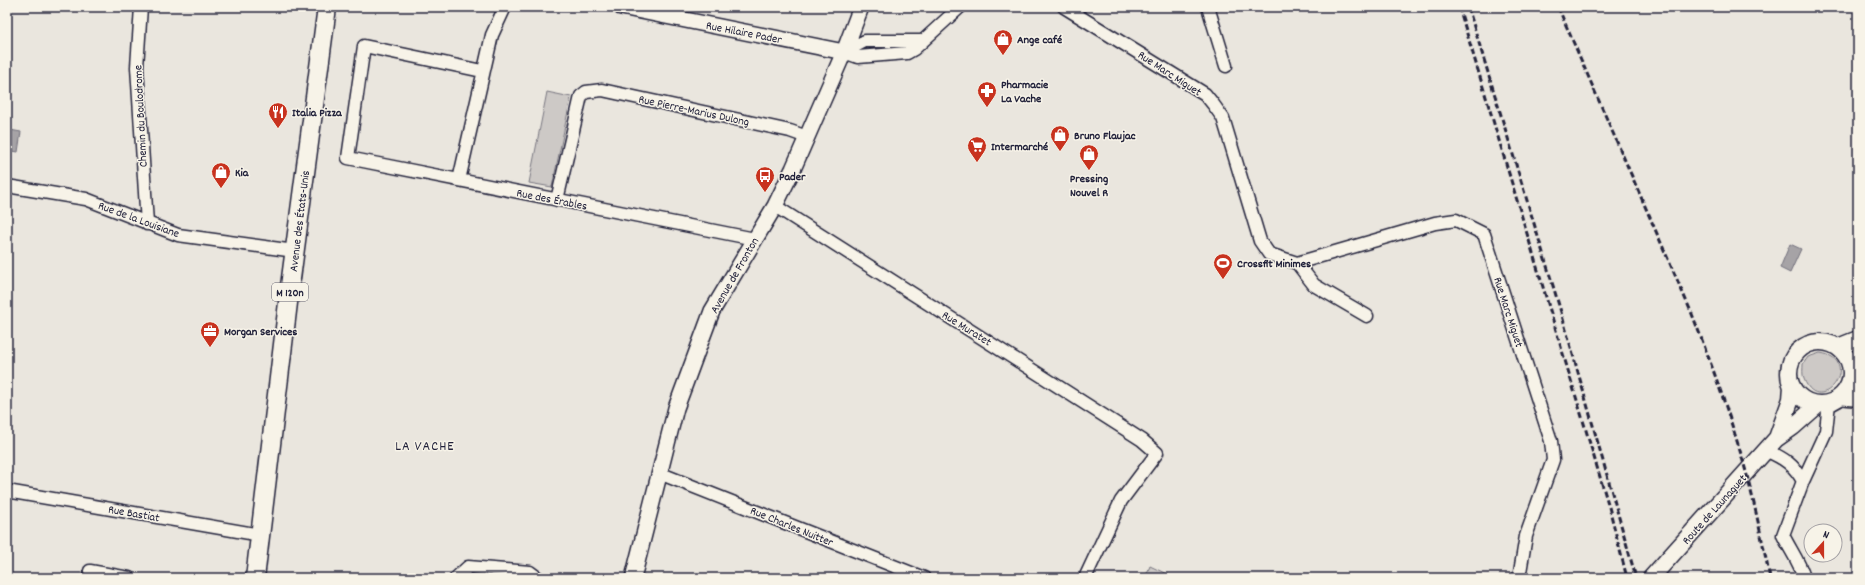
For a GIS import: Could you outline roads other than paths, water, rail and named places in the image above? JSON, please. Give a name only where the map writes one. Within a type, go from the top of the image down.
[{"type":"main road","name":"Avenue des États-Unis","points":[[255,578],[295,251],[327,7]]},
{"type":"main road","points":[[1838,347],[1858,339]]},
{"type":"main road","points":[[1821,342],[1838,347],[1848,358],[1855,374],[1848,388],[1829,402],[1803,399],[1792,386],[1789,377],[1789,367],[1792,358],[1805,345],[1821,342]]},
{"type":"main road","name":"Route de Launaguet","points":[[1772,445],[1788,411],[1792,386]]},
{"type":"main road","name":"Route de Launaguet","points":[[1651,578],[1772,445],[1829,402]]},
{"type":"street","name":"Chemin du Boulodrome","points":[[142,7],[137,67],[147,224]]},
{"type":"street","points":[[459,180],[482,72],[492,35],[505,7]]},
{"type":"street","name":"Rue Hilaire Pader","points":[[621,7],[844,52]]},
{"type":"street","name":"Avenue de Fronton","points":[[633,578],[676,408],[712,311],[775,206],[844,52],[861,7]]},
{"type":"street","points":[[844,52],[858,57],[907,53],[923,41],[960,7]]},
{"type":"street","name":"Rue Marc Miguet","points":[[1064,7],[1204,94],[1223,118],[1260,241],[1268,254],[1297,263],[1435,223],[1456,220],[1484,234],[1553,451],[1553,460],[1526,536],[1519,578]]},
{"type":"street","points":[[1208,7],[1226,66]]},
{"type":"street","name":"Rue des Érables","points":[[482,72],[364,46],[348,158],[755,239]]},
{"type":"street","name":"Rue Pierre-Marius Dulong","points":[[557,200],[581,96],[586,92],[602,90],[790,131],[807,137]]},
{"type":"street","name":"Rue de la Louisiane","points":[[7,186],[86,199],[178,235],[295,251]]},
{"type":"street","name":"Rue Muratet","points":[[775,206],[1142,440],[1156,453],[1121,501],[1085,578]]},
{"type":"street","points":[[1297,263],[1314,285],[1367,316]]},
{"type":"street","points":[[1804,578],[1797,559],[1789,548],[1783,535],[1803,481],[1826,430],[1829,402],[1858,400]]},
{"type":"street","points":[[1772,445],[1783,458],[1792,464],[1803,481]]},
{"type":"street","name":"Rue Charles Nuitter","points":[[659,473],[924,578]]},
{"type":"street","name":"Rue Bastiat","points":[[7,491],[261,536]]},
{"type":"street","points":[[456,578],[468,567],[530,572],[538,578]]},
{"type":"street","points":[[90,571],[129,578]]},
{"type":"railway","points":[[1459,7],[1609,507],[1627,578]]},
{"type":"railway","points":[[1468,7],[1561,312],[1636,578]]},
{"type":"railway","points":[[1558,7],[1692,314],[1710,360],[1746,473],[1770,578]]},
{"type":"place","name":"Ange café","points":[[1003,56]]},
{"type":"place","name":"Pharmacie La Vache","points":[[987,108]]},
{"type":"place","name":"Italia Pizza","points":[[278,129]]},
{"type":"place","name":"Bruno Flaujac","points":[[1060,152]]},
{"type":"place","name":"Intermarché","points":[[977,163]]},
{"type":"place","name":"Pressing Nouvel R","points":[[1089,171]]},
{"type":"place","name":"Kia","points":[[221,189]]},
{"type":"place","name":"Pader","points":[[765,193]]},
{"type":"place","name":"Crossfit Minimes","points":[[1223,280]]},
{"type":"place","name":"Morgan Services","points":[[210,348]]},
{"type":"district","name":"LA VACHE","points":[[425,445]]}]
